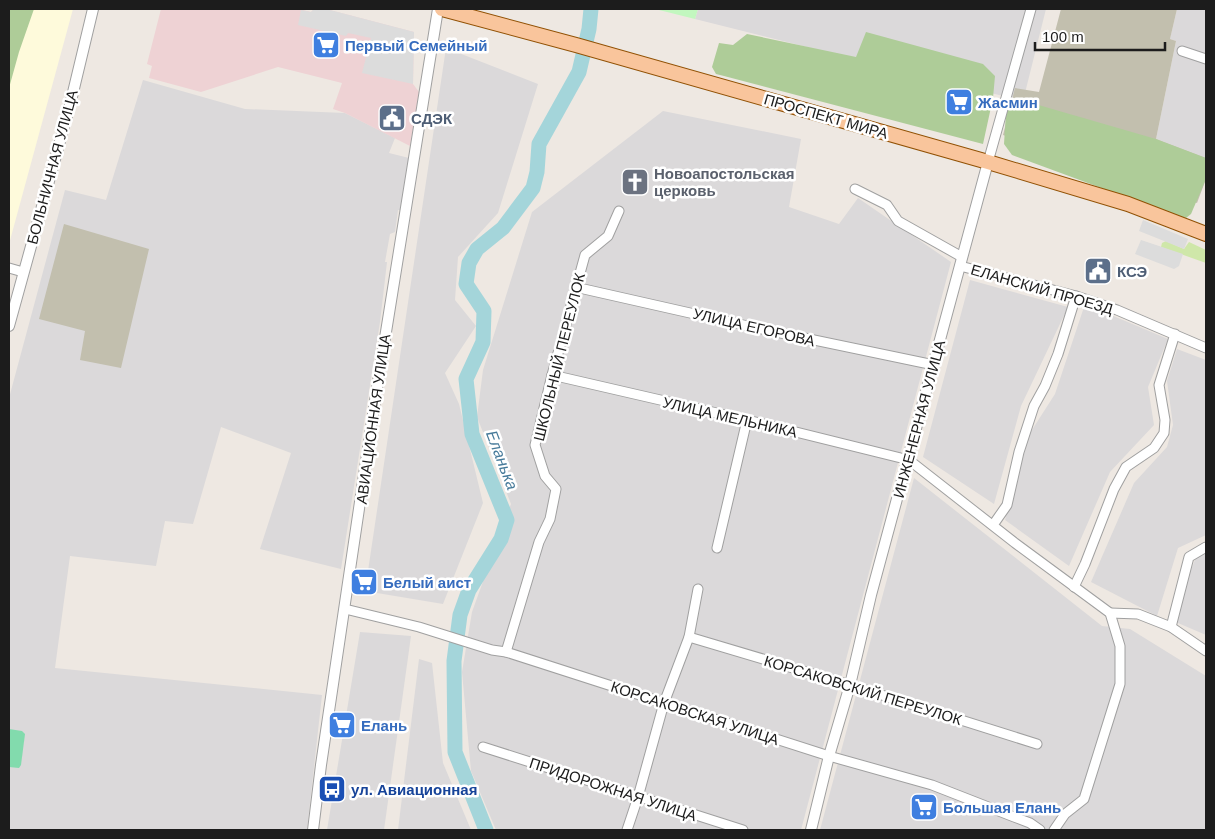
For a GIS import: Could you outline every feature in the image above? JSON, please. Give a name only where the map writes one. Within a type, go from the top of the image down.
[{"type":"main road","name":"ПРОСПЕКТ МИРА","points":[[442,9],[602,52],[988,162],[1128,204],[1206,234]]},
{"type":"street","name":"БОЛЬНИЧНАЯ УЛИЦА","points":[[9,326],[70,105],[93,9]]},
{"type":"street","name":"АВИАЦИОННАЯ УЛИЦА","points":[[313,830],[376,394],[438,9]]},
{"type":"street","name":"ИНЖЕНЕРНАЯ УЛИЦА","points":[[811,830],[829,756],[850,684],[871,595],[1031,9]]},
{"type":"street","points":[[1182,50],[1206,59]]},
{"type":"street","name":"ЕЛАНСКИЙ ПРОЕЗД","points":[[855,189],[887,205],[898,221],[961,261],[1117,310],[1206,348]]},
{"type":"street","name":"ШКОЛЬНЫЙ ПЕРЕУЛОК","points":[[506,652],[539,542],[550,520],[556,489],[545,476],[535,445],[552,375],[585,255],[608,236],[619,211]]},
{"type":"street","points":[[9,268],[23,272]]},
{"type":"street","name":"УЛИЦА ЕГОРОВА","points":[[575,287],[752,327],[934,365]]},
{"type":"street","points":[[992,525],[1007,506],[1019,452],[1034,406],[1045,386],[1058,354],[1076,296]]},
{"type":"street","points":[[1074,587],[1114,489],[1126,467],[1154,448],[1164,433],[1165,420],[1159,385],[1174,334]]},
{"type":"street","name":"УЛИЦА МЕЛЬНИКА","points":[[552,375],[909,460]]},
{"type":"street","points":[[718,548],[747,420]]},
{"type":"street","points":[[909,460],[1110,613],[1138,614],[1171,627],[1205,649]]},
{"type":"street","points":[[1171,627],[1189,557],[1206,547]]},
{"type":"street","points":[[627,830],[664,704],[689,637],[698,590]]},
{"type":"street","name":"КОРСАКОВСКАЯ УЛИЦА","points":[[345,609],[429,630],[492,650],[506,652],[829,756],[932,786],[1030,823],[1040,830]]},
{"type":"street","points":[[1054,830],[1065,814],[1084,799],[1120,684],[1120,646],[1110,613]]},
{"type":"street","name":"КОРСАКОВСКИЙ ПЕРЕУЛОК","points":[[689,637],[850,684],[1037,744]]},
{"type":"street","name":"ПРИДОРОЖНАЯ УЛИЦА","points":[[483,747],[743,830]]},
{"type":"shaded area","points":[[9,9],[73,9],[9,244]]},
{"type":"shaded area","points":[[161,9],[299,9],[311,12],[314,9],[326,9],[414,32],[413,84],[419,92],[410,146],[345,113],[333,109],[342,83],[278,67],[201,92],[149,78],[152,66],[147,64]]},
{"type":"shaded area","points":[[314,9],[326,9],[414,32],[413,84],[362,73],[371,38],[348,33],[346,36],[298,25],[301,10],[311,12]]},
{"type":"shaded area","points":[[698,9],[1046,9],[1023,101],[695,19]]},
{"type":"shaded area","points":[[1061,9],[1177,9],[1170,39],[1176,41],[1156,139],[1206,158],[1206,179],[1197,203],[1003,135],[1015,88],[1039,92]]},
{"type":"shaded area","points":[[1177,9],[1206,9],[1206,158],[1156,139],[1176,41],[1170,39]]},
{"type":"shaded area","points":[[446,48],[538,84],[498,213],[458,257],[455,300],[476,326],[445,373],[459,404],[483,503],[443,604],[365,591]]},
{"type":"shaded area","points":[[143,80],[245,109],[345,113],[395,138],[389,153],[409,158],[395,232],[390,234],[385,262],[387,262],[380,322],[341,569],[260,549],[291,453],[221,427],[193,524],[165,521],[156,566],[70,556],[55,668],[322,695],[307,830],[9,830],[9,398],[65,190],[106,200]]},
{"type":"shaded area","points":[[663,111],[801,139],[789,207],[839,224],[858,198],[951,262],[801,830],[496,830],[471,771],[462,672],[472,612],[511,504],[477,417],[483,370],[532,212]]},
{"type":"shaded area","points":[[1143,220],[1188,239],[1184,249],[1139,231]]},
{"type":"shaded area","points":[[64,224],[149,249],[121,368],[80,360],[85,331],[39,319]]},
{"type":"shaded area","points":[[1141,240],[1183,254],[1179,266],[1174,269],[1135,254]]},
{"type":"shaded area","points":[[970,280],[1068,307],[1021,406],[994,504],[923,457]]},
{"type":"shaded area","points":[[1085,304],[1168,339],[1148,387],[1154,425],[1110,472],[1069,566],[1005,520],[1030,433],[1055,394]]},
{"type":"shaded area","points":[[1177,349],[1206,360],[1206,535],[1178,548],[1157,616],[1091,582],[1134,483],[1167,447],[1173,425],[1167,381]]},
{"type":"shaded area","points":[[914,478],[1102,626],[1130,629],[1206,676],[1206,830],[820,830]]},
{"type":"shaded area","points":[[1206,549],[1206,635],[1171,620],[1199,550]]},
{"type":"shaded area","points":[[360,632],[411,636],[384,830],[327,830]]},
{"type":"shaded area","points":[[419,659],[432,663],[443,763],[471,830],[398,830]]},
{"type":"green space","points":[[9,9],[34,9],[9,88]]},
{"type":"green space","points":[[655,9],[698,9],[695,19]]},
{"type":"green space","points":[[866,32],[983,64],[995,76],[993,98],[983,144],[716,74],[712,67],[719,43],[733,45],[747,34],[856,57]]},
{"type":"green space","points":[[1014,98],[1156,139],[1206,158],[1206,179],[1191,214],[1186,218],[1172,214],[1012,155],[1004,144],[1006,113]]},
{"type":"green space","points":[[1166,241],[1184,249],[1189,242],[1206,250],[1206,263],[1161,247],[1162,243]]},
{"type":"green space","points":[[9,729],[22,731],[25,734],[19,768],[9,767]]},
{"type":"waterway","name":"Еланька","points":[[486,830],[455,752],[454,661],[460,615],[469,590],[501,539],[507,520],[472,434],[466,379],[483,342],[484,311],[466,284],[469,263],[477,249],[503,228],[533,188],[537,172],[539,144],[579,72],[589,29],[591,9]]},
{"type":"place","name":"Первый Семейный","points":[[326,45]]},
{"type":"place","name":"Жасмин","points":[[959,102]]},
{"type":"place","name":"СДЭК","points":[[392,118]]},
{"type":"place","name":"Новоапостольская церковь","points":[[635,182]]},
{"type":"place","name":"КСЭ","points":[[1098,271]]},
{"type":"place","name":"Белый аист","points":[[364,582]]},
{"type":"place","name":"Елань","points":[[342,725]]},
{"type":"place","name":"ул. Авиационная","points":[[332,789]]},
{"type":"place","name":"Большая Елань","points":[[924,807]]}]
